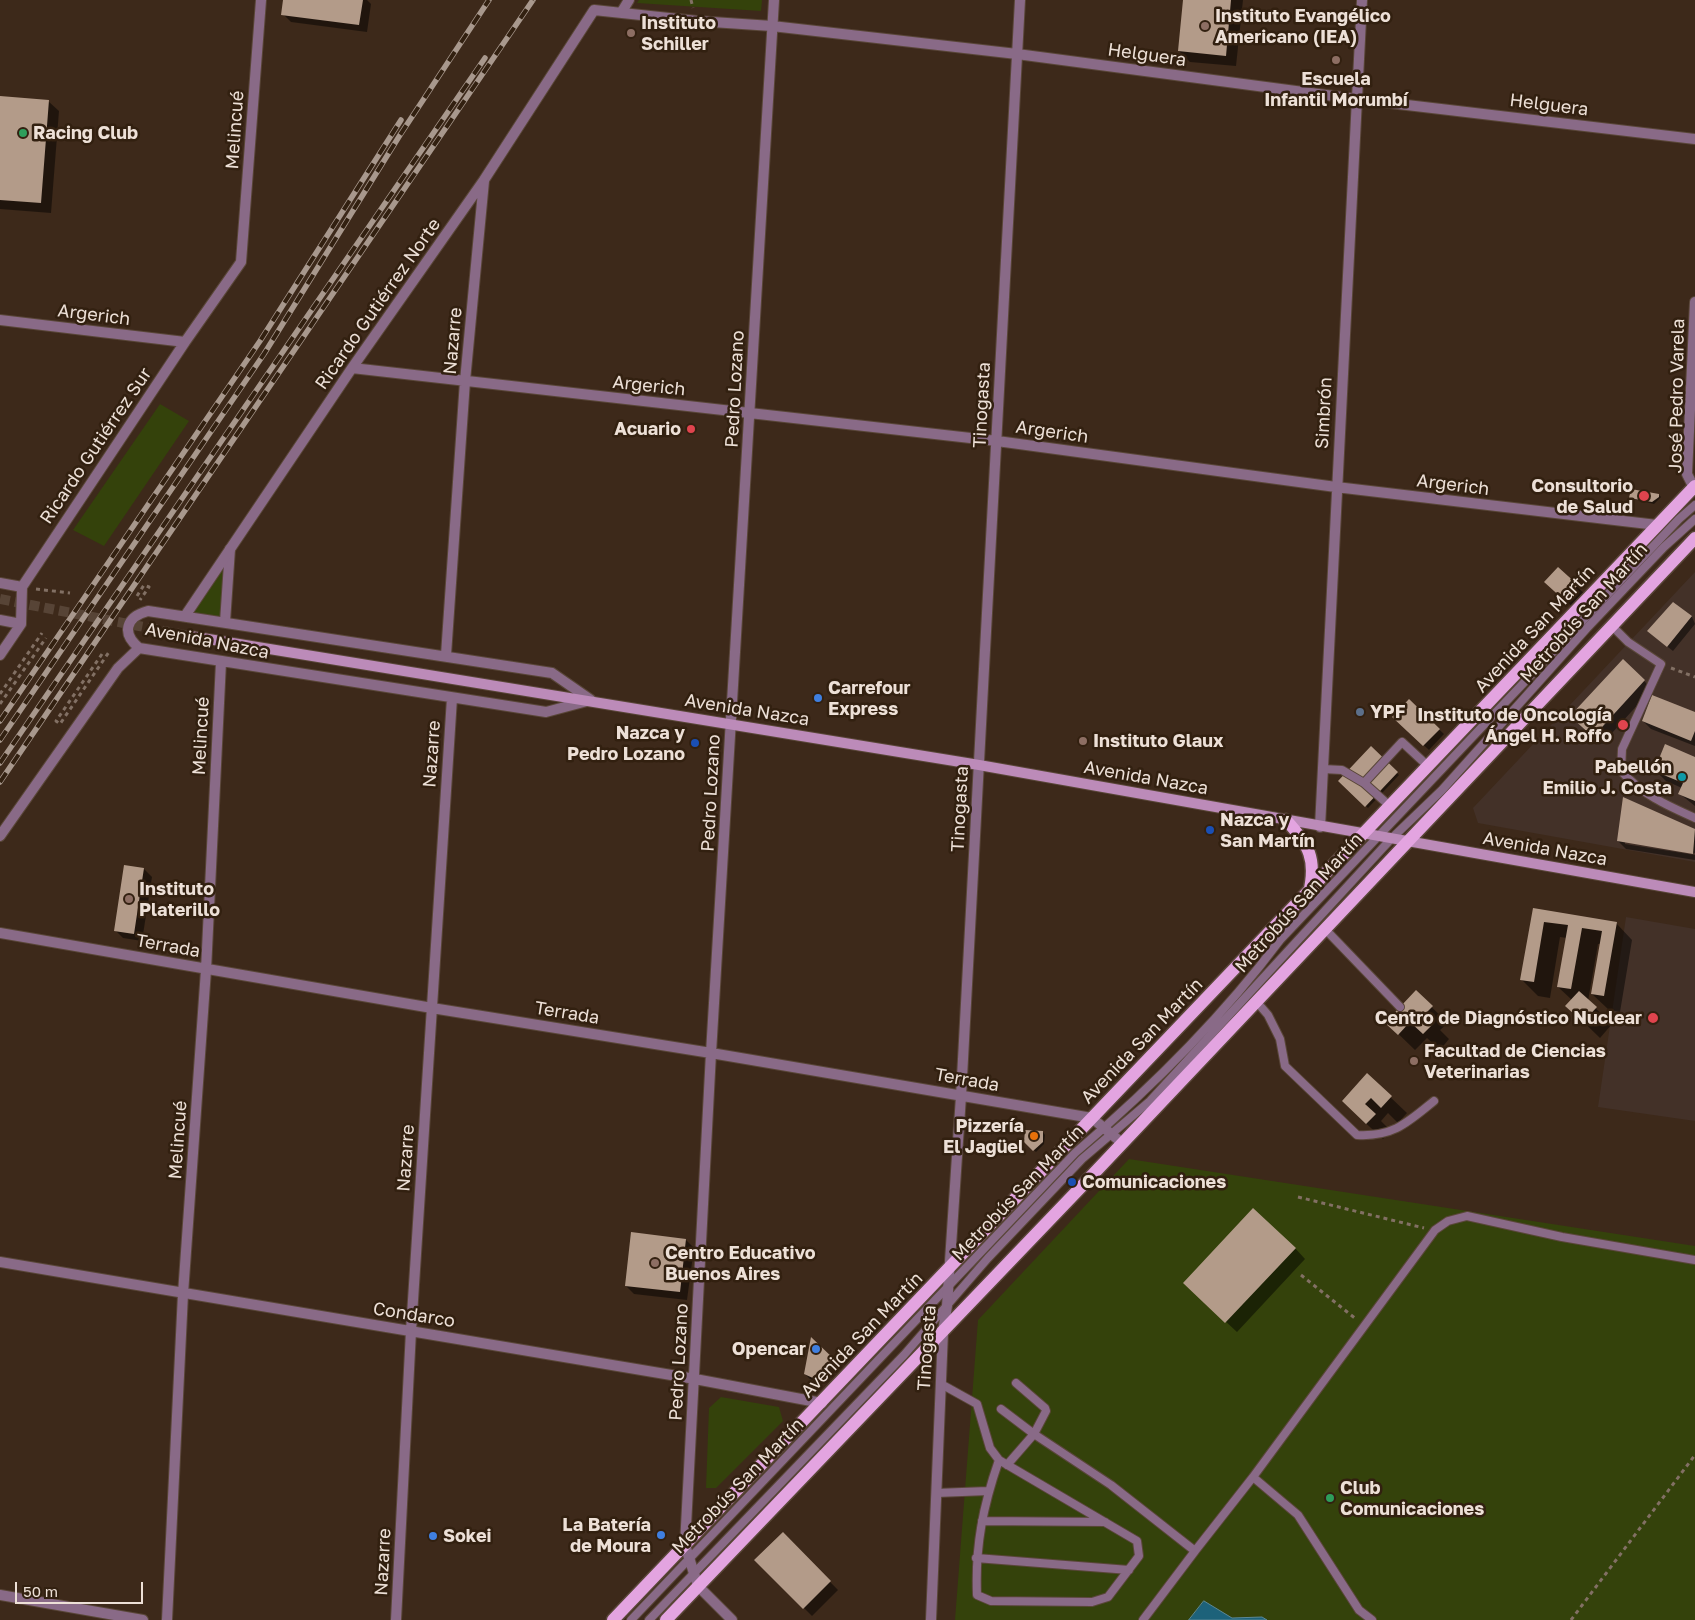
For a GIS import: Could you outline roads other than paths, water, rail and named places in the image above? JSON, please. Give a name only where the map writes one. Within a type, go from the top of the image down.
[{"type":"main road","name":"Avenida San Martín","points":[[613,1620],[1391,807],[1657,525],[1695,488]]},
{"type":"main road","points":[[666,1620],[696,1580],[943,1332],[1112,1135],[1256,1001],[1695,538]]},
{"type":"main road","name":"Avenida Nazca","points":[[190,636],[591,700],[979,765],[1695,892]]},
{"type":"main road","points":[[1286,820],[1310,851],[1314,866],[1309,893]]},
{"type":"street","name":"Melincué","points":[[241,262],[261,0]]},
{"type":"street","points":[[621,13],[629,0]]},
{"type":"street","name":"Pedro Lozano","points":[[696,1580],[688,1560],[686,1544],[711,1053],[774,0]]},
{"type":"street","name":"Tinogasta","points":[[930,1620],[940,1384],[961,1096],[1020,0]]},
{"type":"street","name":"Simbrón","points":[[1320,827],[1362,0]]},
{"type":"street","name":"Helguera","points":[[594,10],[697,21],[772,26],[1017,54],[1356,99],[1695,139]]},
{"type":"street","name":"Ricardo Gutiérrez Norte","points":[[185,616],[352,368],[484,180],[594,10]]},
{"type":"street","name":"Nazarre","points":[[446,655],[465,381],[484,180]]},
{"type":"street","name":"Ricardo Gutiérrez Sur","points":[[22,587],[185,342],[241,262]]},
{"type":"street","name":"José Pedro Varela","points":[[1695,302],[1688,474],[1695,488]]},
{"type":"street","name":"Argerich","points":[[0,320],[185,342]]},
{"type":"street","name":"Argerich","points":[[352,368],[997,441],[1336,487],[1657,525]]},
{"type":"street","points":[[225,622],[230,549]]},
{"type":"street","points":[[0,583],[22,587],[21,624],[0,655]]},
{"type":"street","name":"Avenida Nazca","points":[[154,611],[446,655],[552,673],[591,700],[546,712],[221,662],[139,648],[128,635],[128,625],[136,614],[154,611]]},
{"type":"street","points":[[0,620],[21,624]]},
{"type":"street","points":[[0,836],[118,668],[139,648]]},
{"type":"street","name":"Melincué","points":[[167,1620],[183,1294],[206,970],[221,662]]},
{"type":"street","name":"Nazarre","points":[[396,1620],[411,1331],[452,698]]},
{"type":"street","name":"Terrada","points":[[0,932],[206,970],[1092,1118]]},
{"type":"street","points":[[1092,1118],[1112,1135]]},
{"type":"street","name":"Condarco","points":[[0,1262],[695,1379],[822,1403]]},
{"type":"street","points":[[696,1580],[732,1620]]},
{"type":"street","points":[[0,1595],[143,1620]]},
{"type":"lane","name":"Metrobús San Martín","points":[[631,1620],[1075,1153],[1112,1135],[1150,1086],[1254,975],[1280,940],[1695,505]]},
{"type":"lane","name":"Metrobús San Martín","points":[[649,1620],[696,1580],[904,1355],[988,1258],[1082,1160],[1150,1101],[1391,839],[1442,790],[1587,628],[1664,547],[1695,519]]},
{"type":"lane","points":[[1612,626],[1628,642],[1662,664],[1622,749],[1621,771],[1637,788],[1695,818]]},
{"type":"lane","points":[[1364,783],[1402,742],[1429,767]]},
{"type":"lane","points":[[1323,769],[1342,770],[1364,783],[1391,807]]},
{"type":"lane","points":[[1325,929],[1400,1007]]},
{"type":"lane","points":[[1256,1001],[1268,1015],[1280,1039],[1284,1066],[1357,1135],[1378,1136],[1407,1123],[1434,1102]]},
{"type":"lane","points":[[1143,1620],[1253,1477],[1435,1230],[1448,1220],[1467,1216],[1562,1237],[1695,1260]]},
{"type":"lane","points":[[1008,1465],[1034,1434],[1045,1408],[1016,1382]]},
{"type":"lane","points":[[940,1384],[977,1404],[990,1448],[999,1460],[1138,1541],[1138,1556],[1129,1570],[1102,1601],[991,1601],[977,1595],[976,1558],[982,1520],[988,1491],[999,1460]]},
{"type":"lane","points":[[1001,1409],[1034,1434],[1111,1485],[1195,1551]]},
{"type":"lane","points":[[1253,1477],[1298,1515],[1358,1610],[1372,1620]]},
{"type":"lane","points":[[936,1493],[988,1491]]},
{"type":"lane","points":[[982,1520],[1107,1522]]},
{"type":"lane","points":[[976,1558],[1129,1570]]},
{"type":"water","points":[[1204,1601],[1232,1618],[1262,1617],[1267,1620],[1189,1620]]},
{"type":"tunnel","points":[[0,599],[190,636]]},
{"type":"railway","points":[[0,740],[264,354],[400,135],[489,0]]},
{"type":"railway","points":[[0,782],[533,0]]},
{"type":"railway","points":[[0,763],[485,58]]},
{"type":"railway","points":[[0,721],[260,341],[401,120]]},
{"type":"place","name":"Instituto Evangélico Americano (IEA)","points":[[1205,26]]},
{"type":"place","name":"Instituto Schiller","points":[[631,33]]},
{"type":"place","name":"Escuela Infantil Morumbí","points":[[1336,60]]},
{"type":"place","name":"Racing Club","points":[[23,133]]},
{"type":"place","name":"Acuario","points":[[691,429]]},
{"type":"place","name":"Consultorio de Salud","points":[[1644,496]]},
{"type":"place","name":"Carrefour Express","points":[[818,698]]},
{"type":"place","name":"YPF","points":[[1360,712]]},
{"type":"place","name":"Instituto de Oncología Ángel H. Roffo","points":[[1623,725]]},
{"type":"place","name":"Instituto Glaux","points":[[1083,741]]},
{"type":"place","name":"Nazca y Pedro Lozano","points":[[695,743]]},
{"type":"place","name":"Pabellón Emilio J. Costa","points":[[1682,777]]},
{"type":"place","name":"Nazca y San Martín","points":[[1210,830]]},
{"type":"place","name":"Instituto Platerillo","points":[[129,899]]},
{"type":"place","name":"Centro de Diagnóstico Nuclear","points":[[1653,1018]]},
{"type":"place","name":"Facultad de Ciencias Veterinarias","points":[[1414,1061]]},
{"type":"place","name":"Pizzería El Jagüel","points":[[1034,1136]]},
{"type":"place","name":"Comunicaciones","points":[[1072,1182]]},
{"type":"place","name":"Centro Educativo Buenos Aires","points":[[655,1263]]},
{"type":"place","name":"Opencar","points":[[816,1349]]},
{"type":"place","name":"Club Comunicaciones","points":[[1330,1498]]},
{"type":"place","name":"La Batería de Moura","points":[[661,1535]]},
{"type":"place","name":"Sokei","points":[[433,1536]]}]
